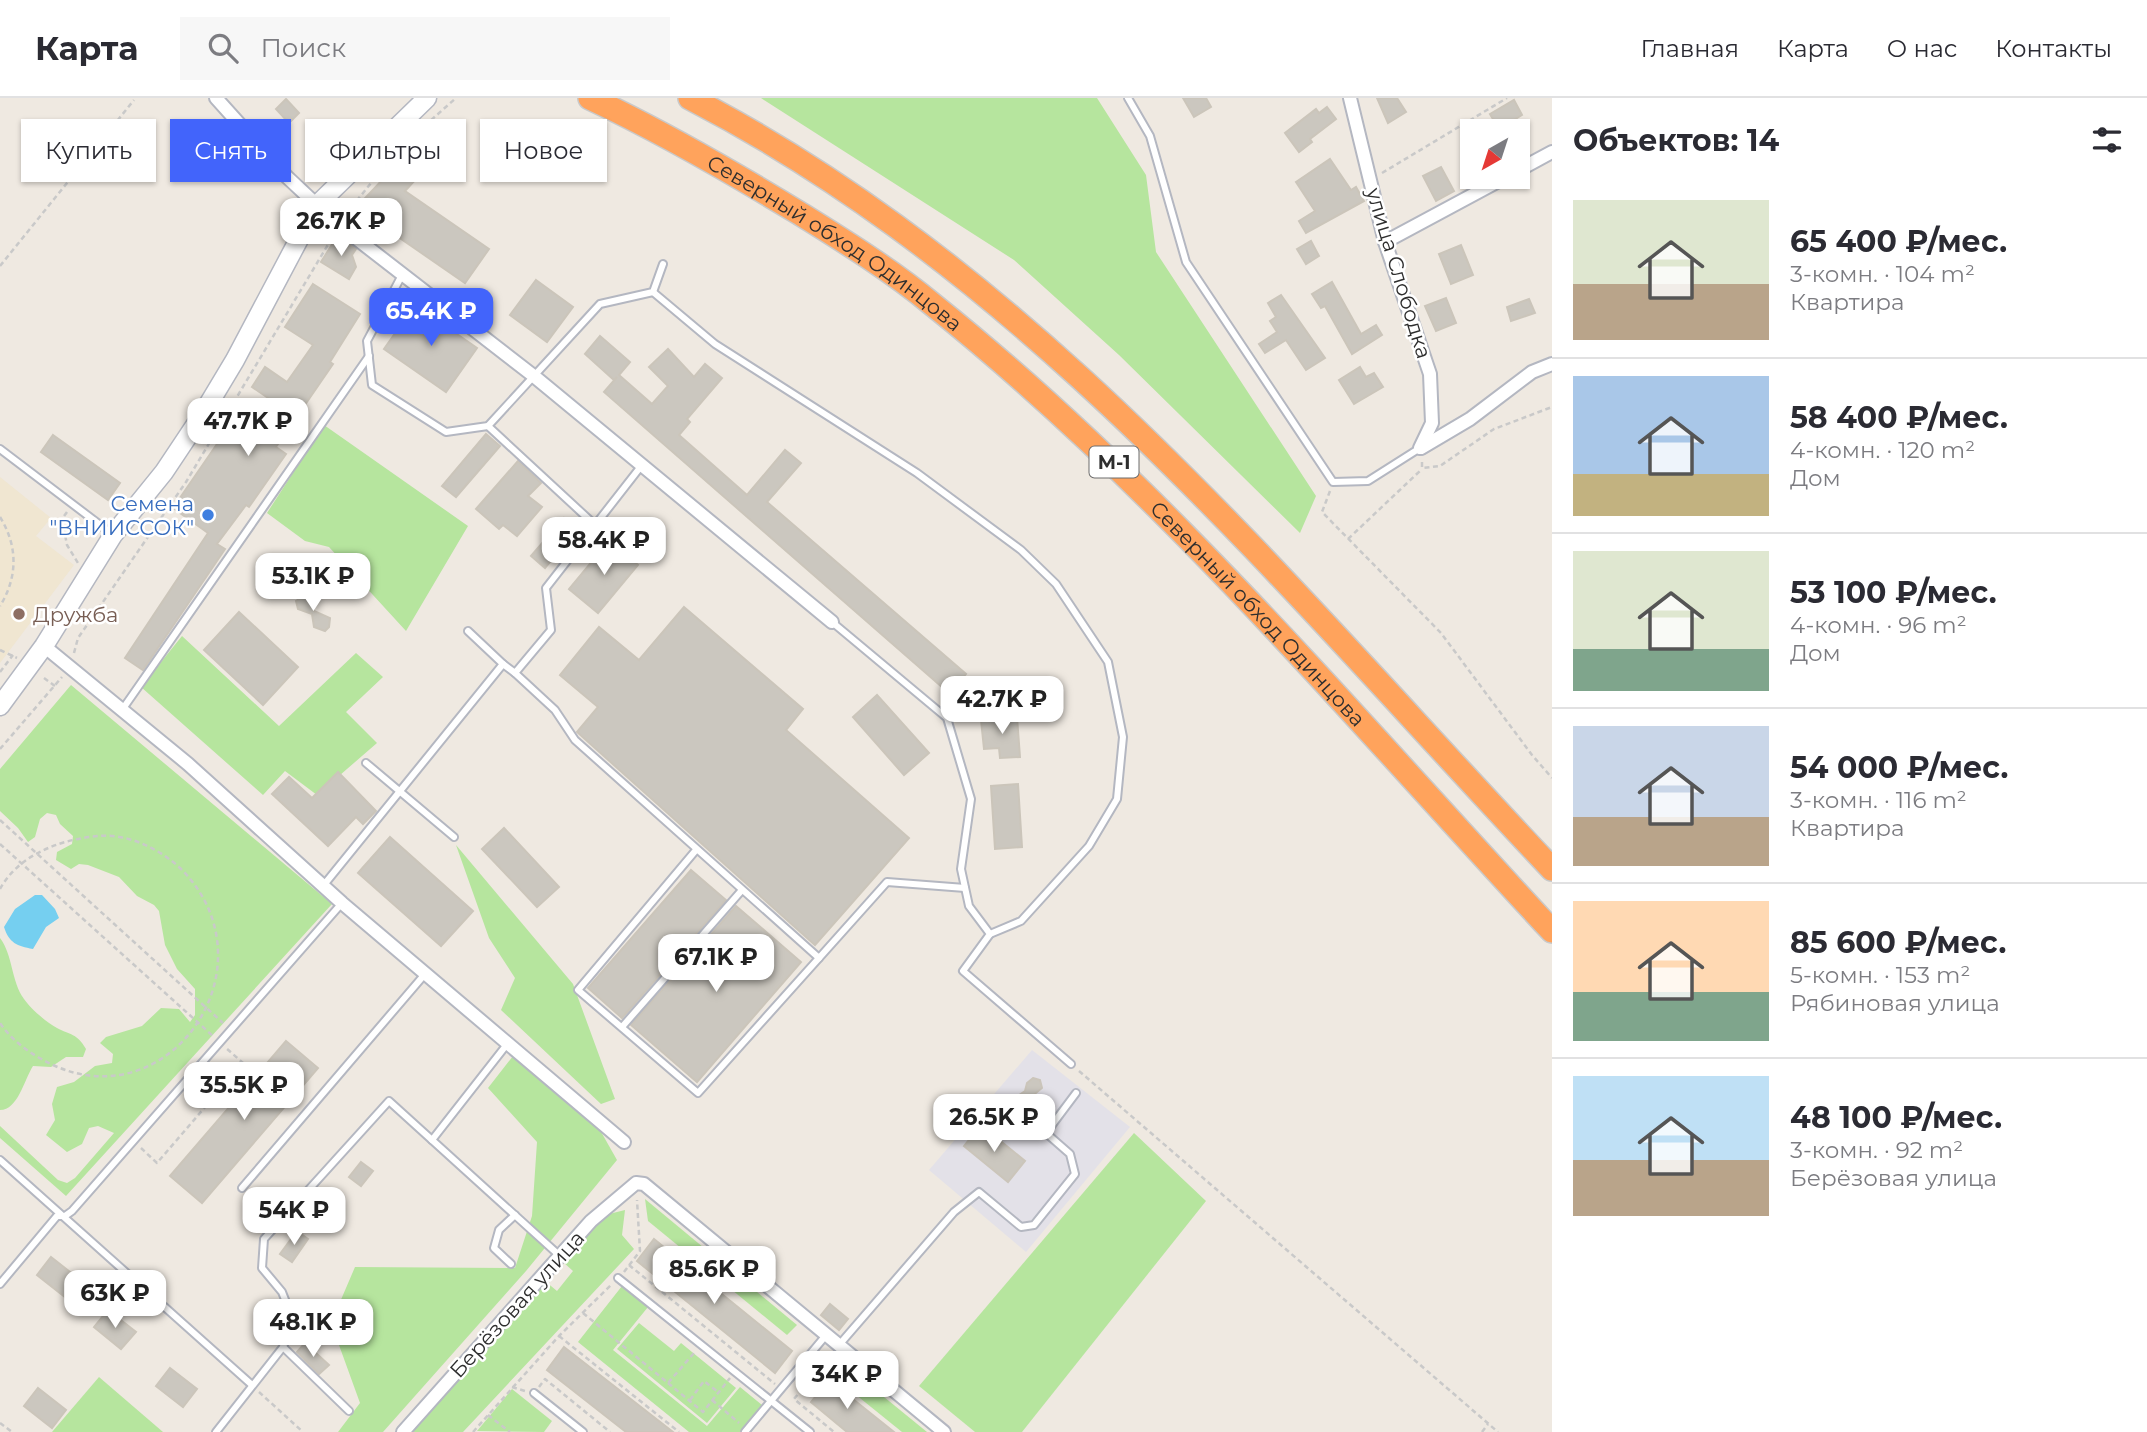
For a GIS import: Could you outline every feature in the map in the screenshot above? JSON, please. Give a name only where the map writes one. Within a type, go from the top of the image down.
[{"type":"highway","name":"Северный обход Одинцова","points":[[590,98],[704,154],[833,235],[929,301],[1021,378],[1098,446],[1195,544],[1552,931]]},
{"type":"highway","name":"Северный обход Одинцова","points":[[690,98],[857,197],[957,271],[1051,350],[1123,416],[1222,515],[1552,869]]},
{"type":"street","points":[[216,98],[287,177],[339,226],[535,377],[832,622]]},
{"type":"street","points":[[0,706],[44,646],[113,535],[164,472],[235,360],[317,205],[427,98]]},
{"type":"street","name":"улица Слободка","points":[[1350,98],[1385,242],[1430,374],[1432,423],[1420,448]]},
{"type":"street","points":[[1530,164],[1552,152]]},
{"type":"street","points":[[1385,242],[1484,189]]},
{"type":"street","points":[[1420,448],[1470,419],[1532,372],[1552,364]]},
{"type":"street","points":[[44,646],[188,764],[342,903],[624,1142]]},
{"type":"street","points":[[636,1183],[644,1184],[827,1334],[836,1348],[944,1432]]},
{"type":"street","name":"Берёзовая улица","points":[[403,1432],[591,1221],[636,1183]]},
{"type":"lane","points":[[1128,98],[1150,136],[1186,262],[1334,482],[1368,481],[1420,448]]},
{"type":"lane","points":[[653,292],[663,264]]},
{"type":"lane","points":[[403,275],[367,341],[372,384],[446,432],[488,426],[600,304],[653,292]]},
{"type":"lane","points":[[653,292],[715,344],[918,473],[1021,550],[1056,584],[1108,662],[1123,737],[1117,799],[1089,846],[1021,921],[990,934],[963,971],[1071,1064]]},
{"type":"lane","points":[[122,710],[369,356]]},
{"type":"lane","points":[[488,426],[595,525]]},
{"type":"lane","points":[[0,449],[113,535]]},
{"type":"lane","points":[[515,673],[551,629],[546,588],[642,466]]},
{"type":"lane","points":[[832,622],[947,718],[971,799],[961,869],[969,906],[990,934]]},
{"type":"lane","points":[[468,631],[555,710],[575,740],[819,958]]},
{"type":"lane","points":[[323,886],[503,664]]},
{"type":"lane","points":[[366,763],[454,837]]},
{"type":"lane","points":[[696,850],[578,990],[698,1093],[887,882],[965,888]]},
{"type":"lane","points":[[622,1027],[742,890]]},
{"type":"lane","points":[[0,1284],[57,1216],[65,1216],[133,1141],[342,903]]},
{"type":"lane","points":[[242,1188],[425,974]]},
{"type":"lane","points":[[432,1140],[508,1043]]},
{"type":"lane","points":[[836,1348],[954,1212],[979,1192],[1021,1227],[1034,1225],[1075,1174],[1070,1154],[1046,1133],[1076,1093]]},
{"type":"lane","points":[[216,1432],[283,1347],[293,1321],[282,1292],[262,1268],[264,1239],[389,1101],[560,1256]]},
{"type":"lane","points":[[0,1160],[252,1385]]},
{"type":"lane","points":[[510,1264],[494,1248],[499,1230],[515,1215]]},
{"type":"lane","points":[[618,1278],[810,1432]]},
{"type":"lane","points":[[744,1428],[771,1401],[827,1334]]},
{"type":"lane","points":[[283,1347],[349,1411]]},
{"type":"lane","points":[[534,1393],[583,1432]]},
{"type":"path","points":[[432,119],[456,98]]},
{"type":"path","points":[[1370,180],[1507,98]]},
{"type":"path","points":[[0,266],[134,100]]},
{"type":"path","points":[[0,749],[70,668],[78,638],[186,482],[353,202],[370,182]]},
{"type":"path","points":[[1348,539],[1422,468],[1440,466],[1494,429],[1552,407]]},
{"type":"path","points":[[1420,448],[1422,468]]},
{"type":"path","points":[[1334,482],[1322,512],[1441,633],[1552,778]]},
{"type":"path","points":[[72,504],[62,519],[63,530],[80,573]]},
{"type":"path","points":[[0,517],[9,531],[15,561],[11,588],[0,606]]},
{"type":"path","points":[[0,650],[22,662]]},
{"type":"path","points":[[0,672],[13,655]]},
{"type":"path","points":[[44,678],[55,686]]},
{"type":"path","points":[[0,820],[230,1029]]},
{"type":"path","points":[[0,889],[23,864],[65,840],[102,835],[140,842],[173,860],[199,888],[216,926],[220,967],[208,1009],[185,1041],[151,1065],[110,1076],[69,1072],[31,1055],[0,1023]]},
{"type":"path","points":[[0,844],[243,1063],[158,1163],[133,1141]]},
{"type":"path","points":[[1071,1064],[1498,1432]]},
{"type":"path","points":[[473,1432],[559,1336],[618,1278],[640,1251],[636,1183]]},
{"type":"path","points":[[629,1265],[833,1432]]},
{"type":"path","points":[[583,1313],[703,1412],[745,1359]]},
{"type":"path","points":[[559,1336],[679,1432]]},
{"type":"path","points":[[668,1383],[701,1345]]},
{"type":"path","points":[[793,1399],[836,1348]]},
{"type":"path","points":[[512,1387],[534,1393],[545,1380],[610,1432]]},
{"type":"path","points":[[689,1400],[704,1381],[719,1392]]},
{"type":"path","points":[[252,1385],[303,1432]]},
{"type":"path","points":[[712,1400],[744,1428]]},
{"type":"path","points":[[488,1415],[510,1432]]},
{"type":"path","points":[[0,1423],[12,1432]]},
{"type":"path","points":[[1482,1432],[1488,1424]]},
{"type":"shaded area","name":"Дружба","points":[[0,477],[51,518],[36,536],[74,565],[0,663]]},
{"type":"shaded area","points":[[1032,1050],[1130,1127],[1026,1252],[929,1170]]},
{"type":"green space","points":[[761,98],[1097,98],[1146,175],[1156,252],[1316,496],[1300,533],[1119,355],[1014,260]]},
{"type":"green space","points":[[324,425],[468,526],[406,631],[329,547],[305,541],[267,513]]},
{"type":"green space","points":[[182,636],[279,726],[356,653],[383,677],[346,712],[377,743],[317,795],[285,771],[263,795],[141,687]]},
{"type":"green space","points":[[71,685],[332,904],[66,1196],[0,1138],[0,1126],[58,1180],[67,1183],[75,1178],[114,1133],[98,1126],[89,1128],[82,1144],[67,1152],[46,1135],[55,1120],[52,1104],[57,1087],[74,1082],[95,1066],[112,1063],[113,1054],[100,1043],[106,1037],[142,1026],[161,1008],[179,1009],[190,1022],[195,1015],[195,989],[177,969],[165,945],[159,911],[154,905],[137,896],[119,877],[88,865],[79,864],[71,869],[56,860],[57,852],[72,844],[73,836],[60,824],[56,815],[47,813],[40,819],[35,837],[28,842],[0,811],[0,769]]},
{"type":"green space","points":[[456,845],[573,984],[615,1099],[601,1104],[501,1010],[515,978],[489,938]]},
{"type":"green space","points":[[0,938],[20,992],[27,1003],[48,1023],[76,1037],[86,1049],[83,1057],[66,1057],[51,1067],[33,1066],[16,1100],[6,1109],[0,1110]]},
{"type":"green space","points":[[513,1056],[600,1130],[617,1160],[526,1271],[383,1432],[338,1432],[360,1403],[331,1323],[355,1267],[515,1268],[532,1216],[537,1142],[488,1088]]},
{"type":"green space","points":[[1134,1133],[1206,1201],[1022,1432],[975,1432],[919,1386]]},
{"type":"green space","points":[[645,1199],[797,1325],[787,1335],[648,1221]]},
{"type":"green space","points":[[625,1210],[622,1235],[634,1249],[463,1432],[411,1432],[545,1281],[557,1291],[573,1271],[563,1262],[605,1215]]},
{"type":"green space","points":[[622,1286],[648,1307],[613,1350],[707,1426],[740,1387],[762,1405],[740,1432],[689,1432],[578,1342]]},
{"type":"green space","points":[[639,1323],[674,1351],[681,1343],[736,1388],[707,1423],[617,1349]]},
{"type":"green space","points":[[830,1353],[927,1432],[902,1432],[819,1365]]},
{"type":"green space","points":[[99,1377],[163,1432],[52,1432]]},
{"type":"green space","points":[[512,1389],[552,1421],[544,1432],[477,1431]]},
{"type":"water","points":[[35,895],[42,895],[55,909],[59,918],[46,927],[33,949],[14,943],[4,927],[15,909]]},
{"type":"building","points":[[1183,98],[1206,98],[1211,107],[1194,117]]},
{"type":"building","points":[[1377,98],[1397,98],[1406,112],[1388,123]]},
{"type":"building","points":[[286,99],[299,113],[291,121],[276,109]]},
{"type":"building","points":[[1514,100],[1522,115],[1515,119],[1493,119],[1490,114]]},
{"type":"building","points":[[1327,107],[1336,119],[1310,139],[1312,142],[1299,152],[1285,133],[1316,109],[1319,113]]},
{"type":"building","points":[[1330,159],[1351,190],[1356,187],[1364,201],[1306,233],[1299,221],[1315,211],[1296,182]]},
{"type":"building","points":[[1441,167],[1454,191],[1436,201],[1423,176]]},
{"type":"building","points":[[380,182],[413,182],[405,191],[489,249],[465,283],[375,221],[371,226],[353,211]]},
{"type":"building","points":[[338,235],[356,249],[352,255],[356,267],[349,279],[321,262]]},
{"type":"building","points":[[1311,241],[1319,256],[1306,264],[1297,249]]},
{"type":"building","points":[[1461,245],[1473,275],[1451,284],[1439,254]]},
{"type":"building","points":[[536,280],[573,307],[547,342],[510,315]]},
{"type":"building","points":[[1332,282],[1361,334],[1376,325],[1382,335],[1352,354],[1325,306],[1321,308],[1312,294]]},
{"type":"building","points":[[313,284],[360,314],[330,362],[333,364],[276,447],[286,454],[249,507],[246,505],[217,544],[225,549],[143,670],[125,658],[208,533],[173,508],[235,418],[254,432],[274,402],[252,387],[265,367],[287,382],[313,345],[285,327]]},
{"type":"building","points":[[1281,295],[1325,358],[1306,370],[1286,340],[1265,353],[1259,344],[1277,332],[1270,321],[1276,317],[1268,303]]},
{"type":"building","points":[[1446,298],[1456,323],[1436,331],[1425,306]]},
{"type":"building","points":[[1529,299],[1535,313],[1511,321],[1507,307]]},
{"type":"building","points":[[415,305],[477,348],[446,392],[384,349]]},
{"type":"building","points":[[600,336],[630,362],[619,375],[652,404],[668,386],[649,367],[668,349],[694,377],[705,364],[722,378],[687,419],[690,422],[679,435],[747,495],[785,450],[801,463],[767,502],[966,674],[950,694],[604,392],[617,377],[614,380],[585,354]]},
{"type":"building","points":[[1360,367],[1366,377],[1374,373],[1383,387],[1354,404],[1339,380]]},
{"type":"building","points":[[486,434],[500,446],[456,497],[442,486]]},
{"type":"building","points":[[53,435],[120,483],[108,500],[41,452]]},
{"type":"building","points":[[518,461],[541,483],[528,496],[542,507],[517,536],[503,525],[499,529],[476,509]]},
{"type":"building","points":[[564,518],[577,529],[545,568],[531,556]]},
{"type":"building","points":[[609,541],[638,565],[598,613],[569,589]]},
{"type":"building","points":[[306,595],[313,600],[314,611],[330,618],[329,627],[325,631],[314,627],[312,614],[298,609],[296,601]]},
{"type":"building","points":[[684,607],[803,709],[786,730],[909,838],[815,945],[577,732],[598,707],[560,675],[599,627],[639,660]]},
{"type":"building","points":[[239,612],[298,667],[263,705],[204,650]]},
{"type":"building","points":[[877,695],[929,753],[904,775],[853,717]]},
{"type":"building","points":[[1017,717],[1020,757],[1000,758],[999,748],[984,749],[981,720]]},
{"type":"building","points":[[338,772],[376,811],[363,824],[356,817],[328,846],[272,794],[289,777],[312,798]]},
{"type":"building","points":[[1018,784],[1022,847],[995,849],[991,786]]},
{"type":"building","points":[[504,828],[559,887],[537,907],[482,849]]},
{"type":"building","points":[[390,837],[473,911],[441,946],[358,873]]},
{"type":"building","points":[[691,870],[726,900],[622,1018],[588,988]]},
{"type":"building","points":[[736,906],[801,962],[697,1082],[631,1025]]},
{"type":"building","points":[[286,1041],[318,1068],[202,1203],[170,1176]]},
{"type":"building","points":[[1033,1078],[1040,1080],[1042,1088],[1031,1097],[1028,1107],[1020,1108],[1015,1103],[1015,1098],[1025,1091],[1027,1083]]},
{"type":"building","points":[[981,1125],[1025,1161],[1008,1182],[964,1146]]},
{"type":"building","points":[[361,1162],[373,1171],[361,1186],[349,1177]]},
{"type":"building","points":[[297,1231],[308,1239],[292,1262],[280,1254]]},
{"type":"building","points":[[654,1239],[792,1351],[775,1373],[637,1261]]},
{"type":"building","points":[[51,1257],[79,1279],[65,1297],[37,1275]]},
{"type":"building","points":[[830,1304],[848,1319],[839,1330],[821,1315]]},
{"type":"building","points":[[108,1310],[136,1332],[121,1349],[94,1327]]},
{"type":"building","points":[[305,1343],[329,1365],[319,1374],[297,1352]]},
{"type":"building","points":[[564,1347],[673,1432],[626,1432],[547,1370]]},
{"type":"building","points":[[170,1368],[197,1389],[183,1407],[156,1386]]},
{"type":"building","points":[[829,1380],[894,1432],[847,1432],[811,1402]]},
{"type":"building","points":[[38,1388],[66,1410],[52,1428],[24,1406]]},
{"type":"place","name":"Семена \"ВНИИССОК\"","points":[[208,515]]},
{"type":"place","name":"Дружба","points":[[19,614]]}]
